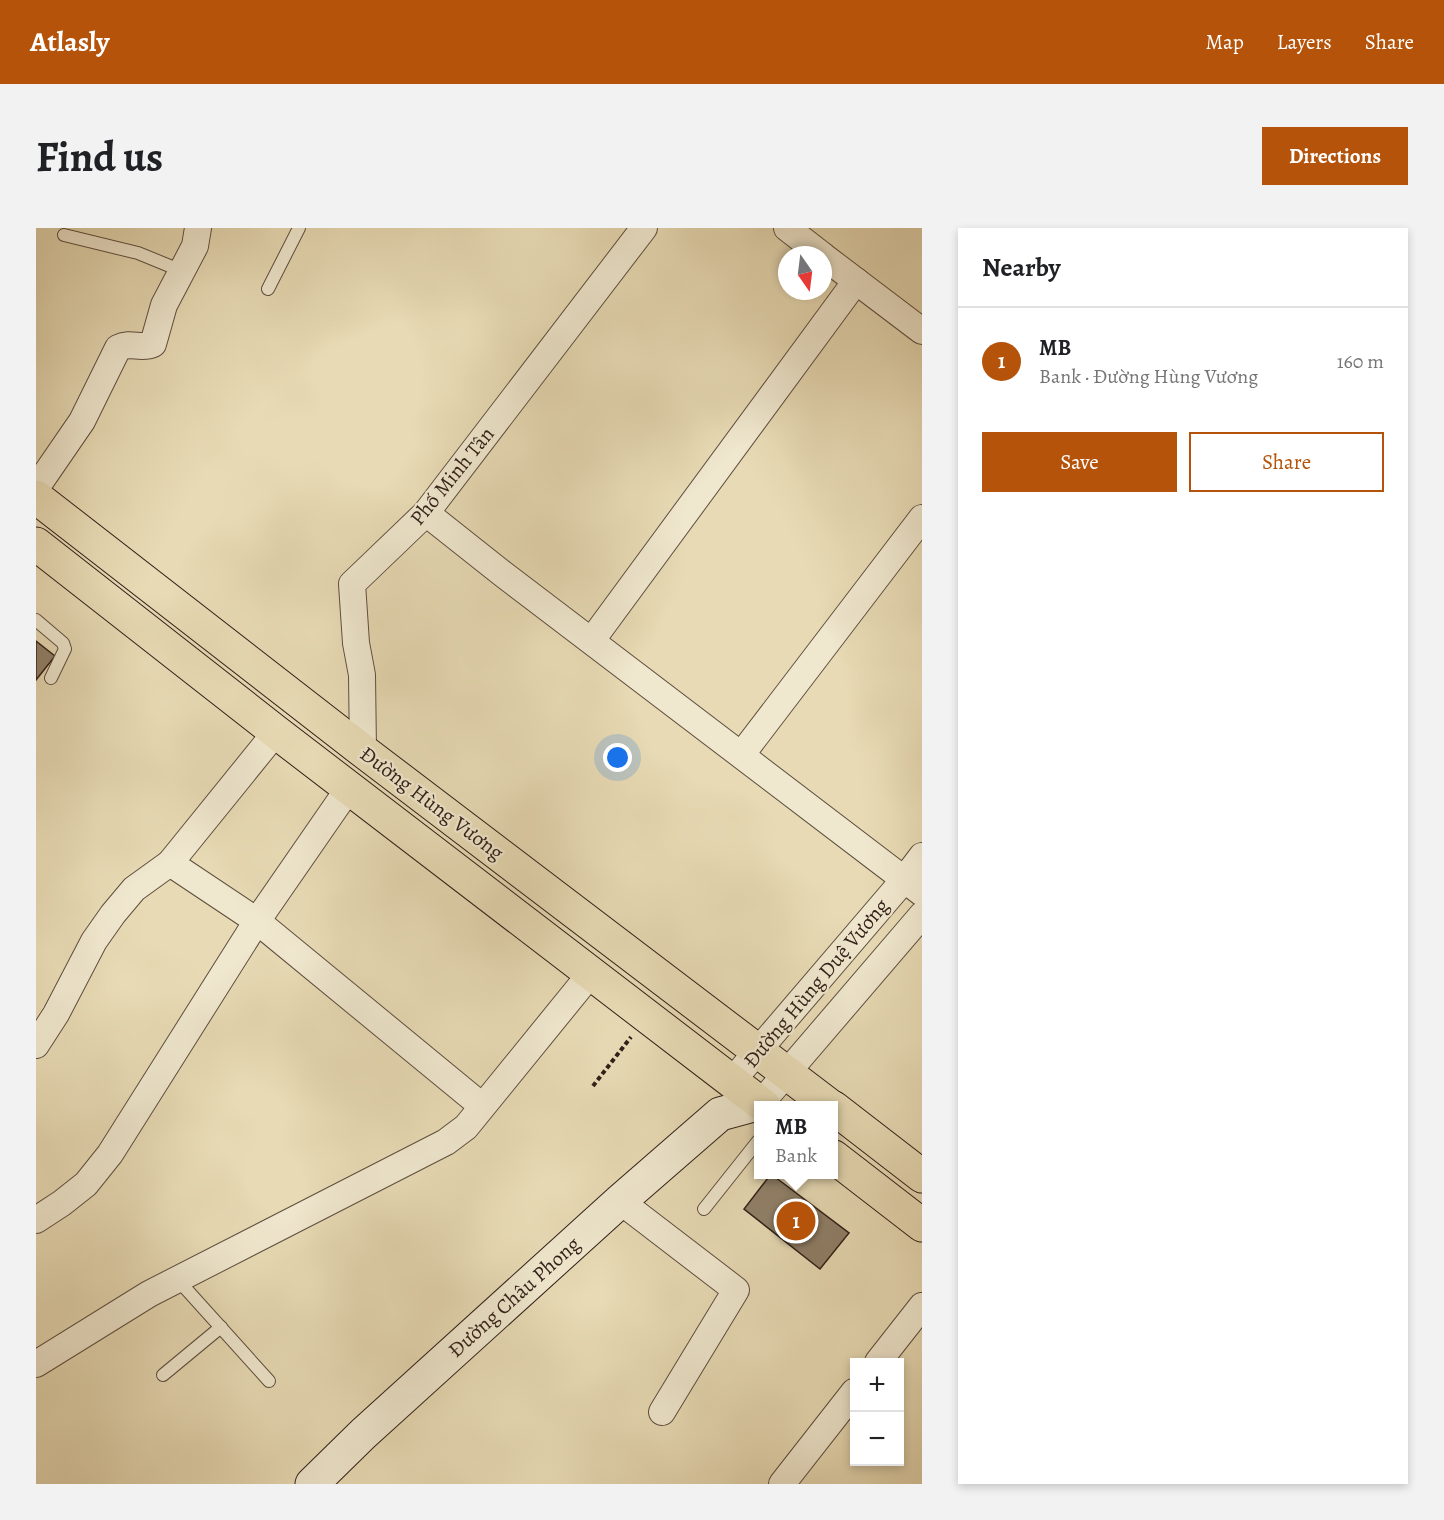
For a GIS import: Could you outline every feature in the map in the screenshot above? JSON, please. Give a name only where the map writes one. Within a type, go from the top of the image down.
[{"type":"main road","name":"Đường Hùng Vương","points":[[36,497],[363,751],[824,1101]]},
{"type":"main road","name":"Đường Hùng Vương","points":[[42,552],[759,1101]]},
{"type":"main road","name":"Đường Hùng Vương","points":[[838,1112],[922,1176]]},
{"type":"main road","points":[[838,1160],[922,1225]]},
{"type":"street","points":[[36,488],[82,421],[118,348],[127,344],[146,347],[153,344],[164,305],[195,246],[198,228]]},
{"type":"street","name":"Phố Minh Tân","points":[[363,751],[362,675],[356,643],[352,584],[426,513],[644,228]]},
{"type":"street","points":[[787,228],[811,246]]},
{"type":"street","points":[[832,262],[922,331]]},
{"type":"street","points":[[592,640],[856,281]]},
{"type":"street","points":[[426,513],[913,887]]},
{"type":"street","points":[[742,754],[922,518]]},
{"type":"street","points":[[36,1045],[56,1014],[94,940],[113,914],[134,889],[170,862],[276,732]]},
{"type":"street","points":[[36,1220],[86,1184],[110,1154],[257,921],[349,788]]},
{"type":"street","name":"Đường Hùng Duệ Vương","points":[[732,1081],[913,887],[922,856]]},
{"type":"street","points":[[170,862],[257,921],[482,1106]]},
{"type":"street","name":"Đường Hùng Duệ Vương","points":[[766,1101],[922,915]]},
{"type":"street","points":[[36,1364],[149,1294],[446,1142],[466,1127],[592,972]]},
{"type":"street","name":"Đường Châu Phong","points":[[720,1114],[732,1081]]},
{"type":"street","name":"Đường Châu Phong","points":[[312,1484],[363,1434],[620,1201],[720,1114],[754,1106]]},
{"type":"street","points":[[620,1201],[736,1290],[662,1412]]},
{"type":"street","points":[[881,1358],[922,1306]]},
{"type":"street","points":[[782,1484],[850,1398]]},
{"type":"lane","points":[[268,289],[299,228]]},
{"type":"lane","points":[[64,235],[138,253],[182,272]]},
{"type":"lane","points":[[36,620],[63,642],[65,650],[51,678]]},
{"type":"lane","points":[[704,1209],[754,1147]]},
{"type":"lane","points":[[178,1280],[269,1381]]},
{"type":"lane","points":[[163,1375],[221,1327]]},
{"type":"path","points":[[593,1086],[648,1015]]},
{"type":"building","points":[[36,641],[55,656],[36,680]]},
{"type":"building","points":[[767,1179],[778,1179],[849,1233],[820,1269],[744,1209]]},
{"type":"place","name":"MB","points":[[796,1221]]}]
